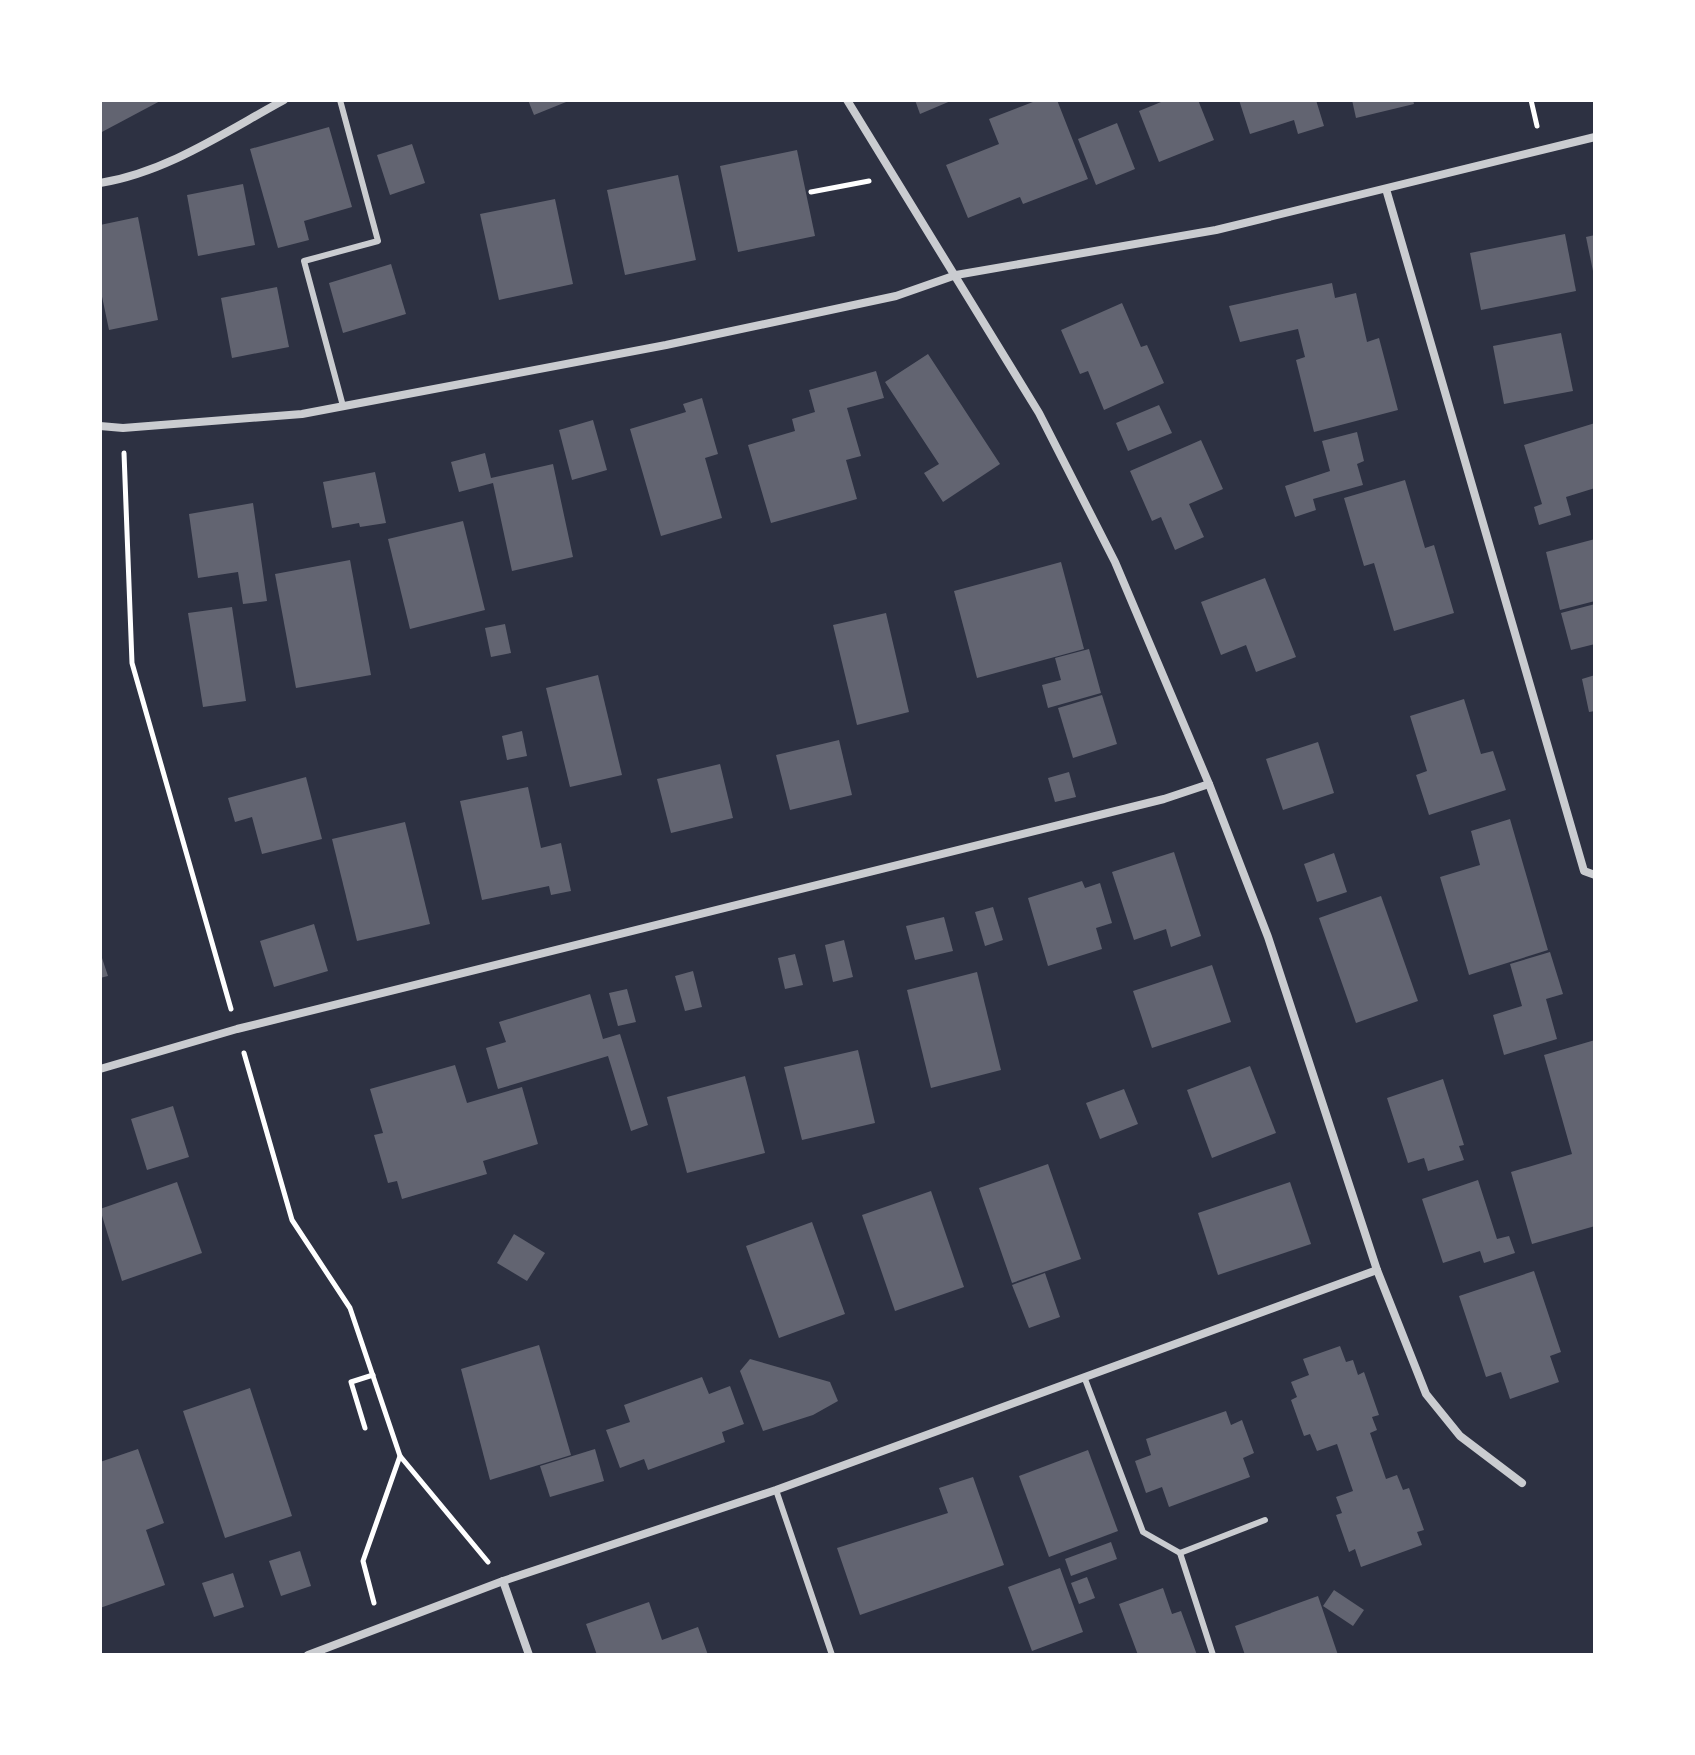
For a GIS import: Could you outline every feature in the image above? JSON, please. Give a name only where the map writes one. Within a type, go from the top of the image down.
[{"type":"street","points":[[100,183],[129,178],[178,158],[284,100]]},
{"type":"street","points":[[847,100],[1039,413],[1115,562],[1209,784],[1268,937],[1377,1270],[1426,1394],[1460,1436],[1522,1483]]},
{"type":"street","points":[[100,426],[123,428],[302,414],[696,339],[896,296],[956,275],[1034,259],[1120,249],[1386,189],[1595,137]]},
{"type":"street","points":[[1386,189],[1584,871],[1595,875]]},
{"type":"street","points":[[100,1069],[237,1029],[1164,799],[1209,784]]},
{"type":"street","points":[[308,1655],[381,1630],[503,1581],[776,1490],[1085,1379],[1377,1270]]},
{"type":"street","points":[[503,1581],[529,1655]]},
{"type":"lane","points":[[340,100],[378,241],[304,261],[343,406]]},
{"type":"lane","points":[[1085,1379],[1143,1532],[1180,1553],[1213,1655]]},
{"type":"lane","points":[[776,1490],[832,1655]]},
{"type":"lane","points":[[1180,1553],[1265,1520]]},
{"type":"path","points":[[811,192],[868,181],[891,170]]},
{"type":"path","points":[[365,1428],[351,1382],[373,1375]]},
{"type":"path","points":[[381,1630],[363,1561],[400,1456]]},
{"type":"building","points":[[100,100],[162,100],[100,133]]},
{"type":"building","points":[[528,100],[571,100],[534,115]]},
{"type":"building","points":[[915,100],[953,100],[920,114]]},
{"type":"building","points":[[1038,100],[1057,100],[1088,179],[1023,204],[1020,197],[968,218],[946,165],[999,144],[989,119]]},
{"type":"building","points":[[1166,100],[1198,100],[1214,140],[1159,162],[1139,111]]},
{"type":"building","points":[[1239,100],[1316,100],[1324,126],[1298,134],[1294,120],[1250,134]]},
{"type":"building","points":[[1352,100],[1413,100],[1414,104],[1356,118]]},
{"type":"building","points":[[1117,123],[1135,169],[1096,185],[1078,139]]},
{"type":"building","points":[[329,127],[352,207],[304,221],[309,240],[278,248],[250,149]]},
{"type":"building","points":[[412,144],[425,183],[390,195],[377,155]]},
{"type":"building","points":[[797,150],[815,236],[738,252],[720,166]]},
{"type":"building","points":[[678,175],[696,260],[625,275],[607,190]]},
{"type":"building","points":[[243,184],[255,245],[198,256],[187,195]]},
{"type":"building","points":[[555,199],[573,284],[499,300],[480,214]]},
{"type":"building","points":[[138,217],[158,320],[109,330],[100,287],[100,225]]},
{"type":"building","points":[[1565,234],[1576,291],[1481,310],[1470,253]]},
{"type":"building","points":[[1595,235],[1595,276],[1594,276],[1586,237]]},
{"type":"building","points":[[391,264],[406,314],[343,333],[329,283]]},
{"type":"building","points":[[1332,283],[1335,298],[1356,293],[1367,342],[1379,338],[1398,410],[1314,432],[1296,360],[1305,357],[1298,329],[1240,342],[1229,306]]},
{"type":"building","points":[[277,287],[289,347],[232,358],[221,298]]},
{"type":"building","points":[[1122,303],[1141,347],[1147,345],[1164,383],[1104,410],[1088,371],[1080,374],[1061,330]]},
{"type":"building","points":[[1561,333],[1573,391],[1504,404],[1493,346]]},
{"type":"building","points":[[928,354],[1000,464],[943,502],[924,473],[939,464],[885,382]]},
{"type":"building","points":[[876,371],[884,398],[847,408],[861,456],[846,460],[857,499],[771,523],[748,445],[795,431],[792,419],[815,412],[809,390]]},
{"type":"building","points":[[702,398],[718,454],[705,458],[722,518],[661,536],[630,429],[686,412],[683,404]]},
{"type":"building","points":[[1159,405],[1172,433],[1128,451],[1116,423]]},
{"type":"building","points":[[593,420],[607,470],[572,480],[559,430]]},
{"type":"building","points":[[1595,423],[1595,488],[1566,497],[1571,515],[1539,525],[1534,507],[1542,504],[1524,445]]},
{"type":"building","points":[[1357,432],[1364,461],[1357,464],[1363,485],[1313,499],[1316,510],[1295,517],[1285,486],[1330,471],[1322,441]]},
{"type":"building","points":[[1201,440],[1223,489],[1189,504],[1204,537],[1175,550],[1161,517],[1152,521],[1130,471]]},
{"type":"building","points":[[485,453],[491,478],[553,464],[573,557],[512,571],[493,483],[459,492],[451,462]]},
{"type":"building","points":[[375,472],[386,523],[360,527],[359,523],[332,528],[323,482]]},
{"type":"building","points":[[1405,480],[1425,548],[1434,545],[1454,613],[1394,631],[1374,563],[1364,566],[1344,498]]},
{"type":"building","points":[[253,503],[267,601],[243,604],[238,572],[198,578],[189,514]]},
{"type":"building","points":[[463,521],[485,610],[410,629],[388,539]]},
{"type":"building","points":[[1595,539],[1595,601],[1560,610],[1546,552]]},
{"type":"building","points":[[350,560],[371,675],[296,688],[275,574]]},
{"type":"building","points":[[1061,562],[1084,649],[977,678],[954,591]]},
{"type":"building","points":[[1265,578],[1296,657],[1256,672],[1246,645],[1221,655],[1201,602]]},
{"type":"building","points":[[1595,604],[1595,644],[1571,650],[1561,613]]},
{"type":"building","points":[[232,607],[246,701],[203,707],[188,613]]},
{"type":"building","points":[[886,613],[909,712],[857,725],[833,625]]},
{"type":"building","points":[[505,624],[511,653],[491,657],[485,628]]},
{"type":"building","points":[[1089,649],[1101,693],[1048,708],[1042,685],[1061,680],[1055,658]]},
{"type":"building","points":[[598,675],[622,775],[570,787],[546,688]]},
{"type":"building","points":[[1595,675],[1595,711],[1589,712],[1582,679]]},
{"type":"building","points":[[1102,695],[1117,744],[1073,758],[1058,708]]},
{"type":"building","points":[[1464,699],[1481,754],[1493,751],[1506,790],[1429,815],[1416,775],[1427,771],[1410,716]]},
{"type":"building","points":[[522,731],[527,756],[507,760],[502,736]]},
{"type":"building","points":[[839,740],[852,795],[790,810],[776,755]]},
{"type":"building","points":[[1318,742],[1334,793],[1283,810],[1266,759]]},
{"type":"building","points":[[720,764],[733,818],[671,833],[657,779]]},
{"type":"building","points":[[1069,772],[1076,797],[1055,802],[1048,778]]},
{"type":"building","points":[[306,777],[322,839],[262,854],[252,817],[235,822],[228,798]]},
{"type":"building","points":[[528,787],[541,848],[561,843],[571,891],[551,895],[549,886],[482,900],[460,801]]},
{"type":"building","points":[[1510,819],[1548,950],[1469,975],[1440,877],[1480,865],[1471,831]]},
{"type":"building","points":[[405,822],[430,924],[357,941],[332,839]]},
{"type":"building","points":[[1174,852],[1201,936],[1171,947],[1166,929],[1134,940],[1112,872]]},
{"type":"building","points":[[1334,853],[1347,892],[1317,902],[1304,864]]},
{"type":"building","points":[[1082,881],[1085,888],[1100,883],[1112,923],[1096,928],[1102,949],[1048,966],[1028,898]]},
{"type":"building","points":[[1381,896],[1418,1001],[1356,1023],[1319,918]]},
{"type":"building","points":[[993,907],[1003,940],[985,946],[975,912]]},
{"type":"building","points":[[944,917],[953,951],[915,960],[906,926]]},
{"type":"building","points":[[314,924],[328,971],[274,987],[260,941]]},
{"type":"building","points":[[844,940],[853,977],[833,982],[825,945]]},
{"type":"building","points":[[100,952],[108,976],[100,978]]},
{"type":"building","points":[[1550,952],[1563,994],[1546,999],[1557,1039],[1504,1055],[1493,1015],[1522,1006],[1510,964]]},
{"type":"building","points":[[795,954],[803,985],[785,989],[778,958]]},
{"type":"building","points":[[1212,965],[1231,1022],[1152,1048],[1133,991]]},
{"type":"building","points":[[693,971],[702,1007],[685,1011],[675,976]]},
{"type":"building","points":[[977,972],[1001,1070],[931,1088],[907,990]]},
{"type":"building","points":[[627,989],[636,1022],[618,1026],[609,993]]},
{"type":"building","points":[[590,994],[603,1039],[620,1034],[648,1125],[631,1131],[608,1056],[498,1089],[486,1048],[506,1042],[499,1022]]},
{"type":"building","points":[[1595,1040],[1595,1226],[1532,1244],[1511,1172],[1572,1154],[1544,1055]]},
{"type":"building","points":[[858,1050],[875,1123],[802,1140],[784,1067]]},
{"type":"building","points":[[455,1065],[467,1103],[522,1087],[538,1144],[483,1161],[487,1174],[402,1199],[397,1181],[388,1183],[374,1135],[383,1133],[370,1089]]},
{"type":"building","points":[[1250,1066],[1276,1133],[1212,1158],[1187,1090]]},
{"type":"building","points":[[745,1076],[765,1153],[687,1173],[667,1097]]},
{"type":"building","points":[[1443,1079],[1464,1145],[1459,1146],[1464,1160],[1428,1171],[1424,1158],[1408,1163],[1387,1098]]},
{"type":"building","points":[[1124,1089],[1138,1124],[1100,1139],[1086,1103]]},
{"type":"building","points":[[173,1106],[189,1157],[147,1170],[131,1119]]},
{"type":"building","points":[[1048,1164],[1081,1259],[1012,1283],[979,1188]]},
{"type":"building","points":[[1478,1180],[1497,1239],[1509,1236],[1515,1253],[1484,1263],[1480,1251],[1443,1263],[1422,1199]]},
{"type":"building","points":[[177,1182],[202,1253],[122,1281],[100,1209]]},
{"type":"building","points":[[1290,1182],[1311,1244],[1218,1275],[1198,1213]]},
{"type":"building","points":[[931,1191],[964,1287],[895,1311],[862,1215]]},
{"type":"building","points":[[812,1222],[845,1314],[779,1338],[746,1246]]},
{"type":"building","points":[[514,1234],[545,1253],[527,1281],[497,1263]]},
{"type":"building","points":[[1534,1271],[1561,1352],[1550,1356],[1559,1382],[1510,1399],[1501,1372],[1486,1377],[1459,1296]]},
{"type":"building","points":[[1045,1273],[1060,1317],[1029,1328],[1012,1285]]},
{"type":"building","points":[[539,1345],[571,1455],[490,1480],[461,1369]]},
{"type":"building","points":[[1340,1346],[1346,1362],[1353,1360],[1358,1375],[1364,1372],[1379,1415],[1372,1417],[1377,1430],[1370,1433],[1386,1479],[1397,1475],[1403,1490],[1409,1488],[1424,1530],[1417,1532],[1422,1545],[1361,1567],[1355,1549],[1349,1552],[1336,1515],[1342,1513],[1336,1497],[1353,1491],[1337,1444],[1317,1451],[1310,1434],[1304,1436],[1291,1400],[1297,1397],[1291,1382],[1309,1375],[1303,1359]]},
{"type":"building","points":[[750,1359],[830,1382],[838,1401],[813,1415],[763,1431],[740,1371]]},
{"type":"building","points":[[702,1377],[709,1394],[730,1386],[744,1424],[722,1432],[725,1442],[648,1470],[644,1459],[620,1468],[606,1430],[630,1422],[624,1405]]},
{"type":"building","points":[[250,1388],[292,1516],[225,1538],[183,1411]]},
{"type":"building","points":[[1226,1411],[1231,1425],[1242,1420],[1254,1453],[1243,1458],[1250,1477],[1169,1507],[1162,1487],[1146,1493],[1135,1461],[1151,1455],[1146,1439]]},
{"type":"building","points":[[138,1449],[164,1523],[146,1530],[165,1585],[100,1608],[100,1462]]},
{"type":"building","points":[[595,1449],[604,1481],[550,1497],[540,1466]]},
{"type":"building","points":[[1088,1450],[1118,1531],[1049,1557],[1019,1476]]},
{"type":"building","points":[[973,1477],[1004,1565],[860,1615],[837,1548],[948,1513],[939,1488]]},
{"type":"building","points":[[1111,1542],[1117,1559],[1071,1576],[1065,1559]]},
{"type":"building","points":[[300,1551],[311,1586],[281,1596],[269,1561]]},
{"type":"building","points":[[1060,1568],[1083,1632],[1032,1651],[1008,1587]]},
{"type":"building","points":[[233,1573],[244,1607],[214,1617],[202,1583]]},
{"type":"building","points":[[1087,1577],[1095,1598],[1079,1604],[1071,1583]]},
{"type":"building","points":[[1163,1588],[1172,1614],[1181,1611],[1197,1655],[1138,1655],[1119,1604]]},
{"type":"building","points":[[1334,1590],[1364,1610],[1353,1626],[1323,1606]]},
{"type":"building","points":[[1318,1596],[1338,1655],[1245,1655],[1235,1626]]},
{"type":"building","points":[[649,1602],[662,1640],[698,1627],[708,1655],[597,1655],[586,1624]]}]
